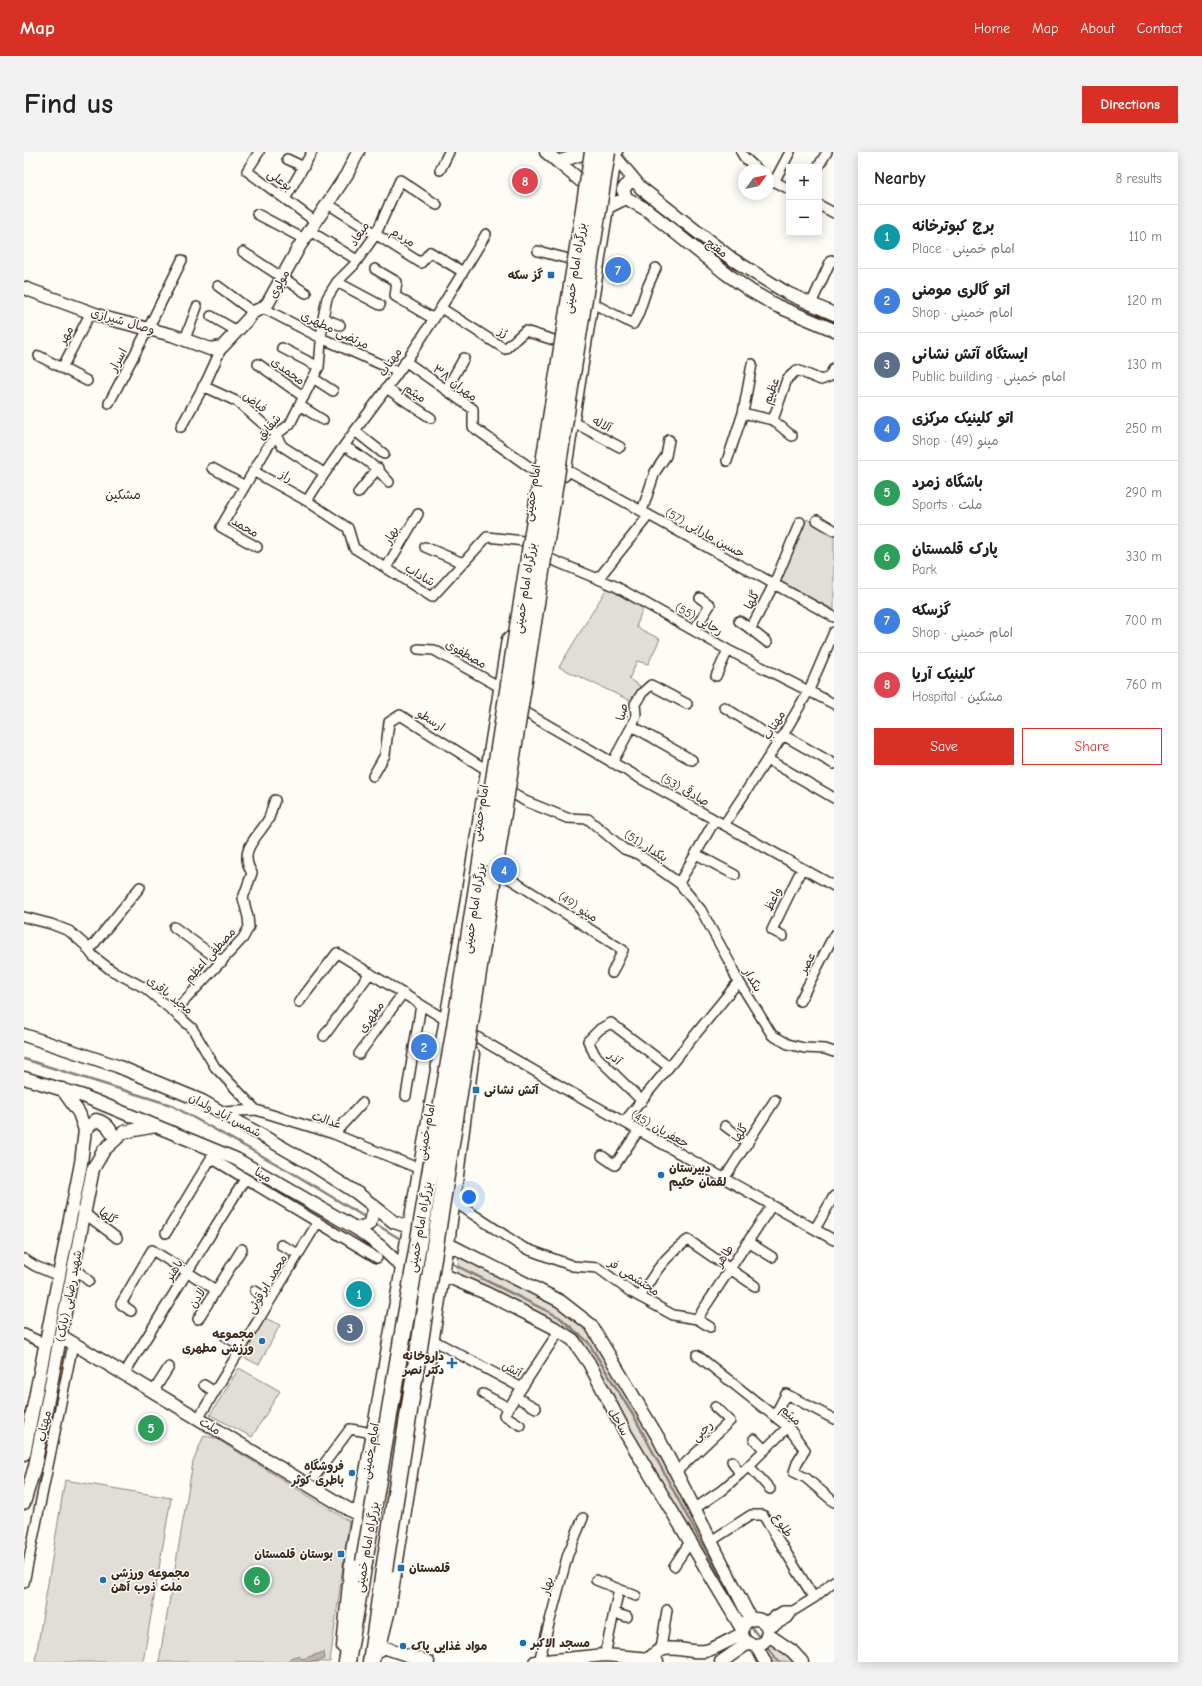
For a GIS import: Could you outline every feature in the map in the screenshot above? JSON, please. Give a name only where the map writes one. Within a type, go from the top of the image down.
[{"type":"highway","name":"بزرگراه امام خمینی","points":[[347,1662],[455,1026],[588,152]]},
{"type":"highway","name":"بزرگراه امام خمینی","points":[[371,1662],[384,1570],[613,154]]},
{"type":"main road","name":"مولوی","points":[[222,347],[258,310],[282,278],[347,174],[358,152]]},
{"type":"main road","points":[[546,152],[581,181]]},
{"type":"main road","points":[[558,162],[588,152]]},
{"type":"main road","name":"امام خمینی","points":[[341,1662],[352,1551],[458,949],[557,341],[581,181],[588,152]]},
{"type":"main road","points":[[375,1662],[389,1610],[431,1339],[448,1244],[475,1036],[499,872],[608,207],[613,154]]},
{"type":"main road","name":"مفتح","points":[[613,154],[641,188],[732,259],[781,289],[834,314]]},
{"type":"main road","points":[[608,207],[626,198],[623,190],[628,183],[635,181]]},
{"type":"main road","name":"مفتح","points":[[626,198],[647,210],[724,272],[751,291],[777,306],[834,330]]},
{"type":"main road","name":"وصال شیرازی","points":[[24,288],[91,312],[185,339],[210,349],[222,347]]},
{"type":"main road","points":[[458,949],[487,955]]},
{"type":"main road","name":"شمس آباد ولدان","points":[[24,1035],[117,1066],[202,1101],[224,1112],[311,1164],[357,1193],[394,1222],[409,1227]]},
{"type":"main road","points":[[24,1078],[84,1096],[236,1159],[357,1229],[380,1246],[402,1267]]},
{"type":"main road","name":"شهید رضایی (بابک)","points":[[24,1454],[81,1163],[85,1130],[79,1113],[62,1089]]},
{"type":"main road","points":[[85,1130],[96,1120],[105,1123],[111,1130],[115,1140]]},
{"type":"main road","name":"شهید رضایی (بابک)","points":[[24,1503],[35,1466],[93,1168],[104,1150],[124,1132],[157,1126]]},
{"type":"main road","points":[[357,1229],[368,1224],[374,1211],[372,1205]]},
{"type":"main road","points":[[448,1244],[560,1301],[591,1325],[625,1379],[659,1439],[751,1620]]},
{"type":"main road","name":"ساحل","points":[[442,1274],[488,1294],[559,1331],[573,1340],[589,1363],[626,1434],[747,1638],[765,1662]]},
{"type":"main road","name":"ملت","points":[[61,1336],[358,1515]]},
{"type":"main road","points":[[388,1347],[401,1357],[409,1359],[424,1357],[429,1353]]},
{"type":"main road","points":[[385,1366],[391,1363],[406,1361],[414,1364],[426,1376]]},
{"type":"main road","points":[[721,1662],[747,1638],[747,1622],[751,1620],[759,1620],[766,1629],[792,1651],[802,1662]]},
{"type":"main road","points":[[537,1662],[574,1660],[605,1655],[652,1661],[653,1653],[661,1648],[706,1651],[747,1638],[764,1642],[766,1629]]},
{"type":"main road","points":[[380,1646],[428,1662]]},
{"type":"street","name":"بوعلی","points":[[259,152],[247,171],[285,199],[310,231]]},
{"type":"street","points":[[285,199],[312,152]]},
{"type":"street","points":[[440,170],[449,152]]},
{"type":"street","points":[[741,152],[752,164]]},
{"type":"street","points":[[774,176],[790,152]]},
{"type":"street","points":[[820,164],[827,152]]},
{"type":"street","points":[[288,159],[304,167]]},
{"type":"street","name":"میعاد","points":[[321,338],[327,298],[337,282],[357,260],[376,234],[400,180],[438,205]]},
{"type":"street","points":[[774,182],[786,188]]},
{"type":"street","name":"مردم","points":[[328,204],[421,263],[430,252],[463,272]]},
{"type":"street","points":[[822,207],[834,213]]},
{"type":"street","points":[[257,214],[310,231],[357,260]]},
{"type":"street","name":"مهتاب","points":[[307,501],[324,473],[398,372],[434,319],[486,234]]},
{"type":"street","points":[[538,250],[569,259]]},
{"type":"street","points":[[243,252],[306,293]]},
{"type":"street","name":"اسرار","points":[[109,403],[182,260]]},
{"type":"street","points":[[811,304],[832,260],[834,261]]},
{"type":"street","points":[[592,303],[633,324],[638,316],[647,288],[656,268]]},
{"type":"street","points":[[375,269],[397,282],[395,296],[434,319]]},
{"type":"street","points":[[337,282],[380,305]]},
{"type":"street","name":"مرتضی مطهری","points":[[218,286],[258,310],[398,372]]},
{"type":"street","points":[[185,339],[197,307]]},
{"type":"street","name":"رُز","points":[[441,308],[505,349],[525,331],[557,341]]},
{"type":"street","name":"مهر","points":[[62,368],[91,312]]},
{"type":"street","points":[[211,316],[237,331]]},
{"type":"street","points":[[323,318],[340,325]]},
{"type":"street","name":"شقایق","points":[[220,527],[276,435],[290,424],[319,367],[321,338]]},
{"type":"street","name":"مولوی","points":[[181,427],[222,347]]},
{"type":"street","points":[[282,348],[319,367]]},
{"type":"street","points":[[39,356],[87,381]]},
{"type":"street","points":[[446,390],[464,358]]},
{"type":"street","name":"مهران ۳۸","points":[[405,361],[473,409],[472,427],[535,472]]},
{"type":"street","name":"محمدی","points":[[258,364],[322,420]]},
{"type":"street","points":[[727,460],[743,413],[752,364]]},
{"type":"street","name":"عظیم","points":[[773,420],[787,379],[797,370],[821,380],[829,377],[834,368]]},
{"type":"street","points":[[314,378],[333,391]]},
{"type":"street","name":"فیاض","points":[[203,386],[238,402],[276,435],[282,446],[324,473]]},
{"type":"street","name":"میثم","points":[[386,388],[431,418]]},
{"type":"street","points":[[743,413],[773,420],[792,436]]},
{"type":"street","name":"آلاله","points":[[573,422],[620,447]]},
{"type":"street","points":[[355,431],[384,454]]},
{"type":"street","points":[[598,579],[646,513],[655,472],[666,456],[670,440]]},
{"type":"street","points":[[344,446],[364,457],[378,468],[390,482]]},
{"type":"street","points":[[212,468],[245,486]]},
{"type":"street","points":[[358,492],[378,468]]},
{"type":"street","name":"حسین مارانی (57)","points":[[565,469],[834,617]]},
{"type":"street","name":"راز","points":[[253,471],[307,501]]},
{"type":"street","name":"شاداب","points":[[307,501],[348,528],[354,548],[432,597],[487,537],[524,541]]},
{"type":"street","name":"بهار","points":[[386,568],[418,514]]},
{"type":"street","points":[[817,520],[834,530]]},
{"type":"street","name":"گلها","points":[[751,628],[774,584],[800,522]]},
{"type":"street","name":"محمد","points":[[220,527],[257,547]]},
{"type":"street","points":[[425,548],[463,563]]},
{"type":"street","name":"رجایی (55)","points":[[550,559],[615,586],[728,650],[834,704]]},
{"type":"street","points":[[694,630],[710,605],[700,598]]},
{"type":"street","points":[[739,621],[751,628],[756,635],[767,642]]},
{"type":"street","name":"مهتاب","points":[[724,825],[767,759],[809,690],[834,632]]},
{"type":"street","name":"مصطفوی","points":[[418,649],[434,650],[500,688]]},
{"type":"street","points":[[716,676],[728,650]]},
{"type":"street","name":"صبا","points":[[612,763],[632,726],[636,715],[635,704],[642,693],[651,685],[687,704]]},
{"type":"street","points":[[724,707],[780,738],[834,764]]},
{"type":"street","name":"صادقی (53)","points":[[525,712],[612,763],[834,886]]},
{"type":"street","name":"ارسطو","points":[[373,776],[385,756],[389,722],[400,715],[487,770]]},
{"type":"street","points":[[632,726],[692,760]]},
{"type":"street","points":[[767,759],[834,798]]},
{"type":"street","name":"بنکدار (51)","points":[[512,793],[525,801],[567,818],[588,819],[624,849],[638,854],[679,883]]},
{"type":"street","name":"مصطفی اعظم","points":[[174,1012],[222,962],[243,938],[249,927],[243,898],[252,872],[247,864],[249,846],[269,818],[274,800]]},
{"type":"street","points":[[679,883],[715,820]]},
{"type":"street","points":[[696,854],[735,875]]},
{"type":"street","name":"واعظ","points":[[783,936],[772,930],[802,868]]},
{"type":"street","name":"مینو (49)","points":[[499,872],[623,950],[612,973]]},
{"type":"street","name":"بنکدار","points":[[679,883],[701,910],[739,981],[772,1035],[788,1044],[804,1048],[825,1049],[834,1052]]},
{"type":"street","points":[[89,950],[140,888]]},
{"type":"street","name":"مجید باقری","points":[[24,917],[51,924],[69,931],[89,950],[93,956],[111,970],[145,988],[174,1012],[192,1028],[215,1067],[256,1110]]},
{"type":"street","points":[[174,927],[222,962]]},
{"type":"street","name":"عصر","points":[[800,1001],[834,935]]},
{"type":"street","points":[[299,1002],[337,953],[446,1020]]},
{"type":"street","points":[[324,1036],[370,973]]},
{"type":"street","points":[[624,1122],[739,981]]},
{"type":"street","name":"مطهری","points":[[359,1054],[403,994]]},
{"type":"street","points":[[406,1096],[421,1005]]},
{"type":"street","name":"آذر","points":[[642,1101],[595,1055],[588,1041],[600,1029],[611,1023],[669,1067]]},
{"type":"street","name":"جعفریان (45)","points":[[475,1036],[724,1179],[834,1240]]},
{"type":"street","name":"گلها","points":[[724,1179],[775,1100]]},
{"type":"street","points":[[334,1134],[362,1103]]},
{"type":"street","name":"عدالت","points":[[224,1112],[256,1110],[334,1134],[420,1169]]},
{"type":"street","points":[[725,1126],[748,1143]]},
{"type":"street","points":[[602,1156],[615,1165],[638,1130]]},
{"type":"street","name":"مینا","points":[[166,1233],[211,1158],[377,1258]]},
{"type":"street","name":"باهنر","points":[[124,1374],[245,1179]]},
{"type":"street","points":[[815,1229],[834,1196]]},
{"type":"street","name":"محتشمی فر","points":[[453,1201],[524,1248],[573,1266],[598,1268],[640,1297],[673,1315],[697,1319]]},
{"type":"street","name":"طاهر","points":[[697,1319],[772,1205]]},
{"type":"street","name":"گلها","points":[[84,1213],[117,1238]]},
{"type":"street","name":"محمد ابرقوئی","points":[[198,1419],[318,1222]]},
{"type":"street","points":[[640,1297],[655,1272],[672,1251],[688,1240],[731,1268],[755,1286]]},
{"type":"street","points":[[748,1242],[772,1257]]},
{"type":"street","points":[[281,1245],[299,1254]]},
{"type":"street","name":"لادن","points":[[198,1319],[242,1248]]},
{"type":"street","points":[[132,1311],[121,1304],[152,1250],[188,1271],[216,1290]]},
{"type":"street","points":[[24,1259],[35,1266],[59,1276]]},
{"type":"street","points":[[74,1268],[89,1281]]},
{"type":"street","points":[[255,1291],[270,1301]]},
{"type":"street","points":[[697,1319],[710,1327]]},
{"type":"street","name":"آتش","points":[[431,1339],[522,1388],[559,1331]]},
{"type":"street","points":[[24,1334],[46,1344]]},
{"type":"street","points":[[226,1337],[243,1346]]},
{"type":"street","name":"مهتاب","points":[[24,1583],[73,1344]]},
{"type":"street","name":"میثم","points":[[697,1355],[756,1403],[775,1415],[788,1426],[804,1450],[794,1472],[806,1478],[834,1502]]},
{"type":"street","points":[[153,1392],[169,1367]]},
{"type":"street","points":[[204,1385],[215,1392]]},
{"type":"street","points":[[506,1412],[522,1388]]},
{"type":"street","points":[[483,1394],[520,1425]]},
{"type":"street","points":[[775,1415],[786,1394],[834,1419]]},
{"type":"street","points":[[516,1397],[536,1408]]},
{"type":"street","name":"رجبی","points":[[676,1472],[730,1421],[715,1407]]},
{"type":"street","points":[[694,1509],[722,1490],[749,1466],[788,1426]]},
{"type":"street","points":[[315,1476],[350,1429],[373,1433]]},
{"type":"street","points":[[754,1439],[765,1450]]},
{"type":"street","points":[[732,1461],[740,1474]]},
{"type":"street","points":[[749,1466],[770,1489]]},
{"type":"street","name":"طلوع","points":[[711,1541],[751,1515],[763,1516],[814,1598]]},
{"type":"street","name":"بهار","points":[[537,1662],[568,1554],[583,1518]]},
{"type":"street","points":[[674,1566],[690,1542]]},
{"type":"street","points":[[596,1580],[636,1596]]},
{"type":"street","points":[[766,1629],[788,1618],[793,1611],[814,1598],[834,1582]]},
{"type":"street","points":[[605,1655],[619,1589]]},
{"type":"street","points":[[823,1591],[834,1592]]},
{"type":"street","points":[[661,1648],[667,1610]]},
{"type":"street","points":[[614,1613],[627,1617]]},
{"type":"shaded area","points":[[807,519],[834,537],[834,610],[780,581]]},
{"type":"shaded area","points":[[607,588],[643,608],[636,627],[660,639],[648,664],[637,661],[629,679],[640,686],[631,701],[559,667]]},
{"type":"shaded area","points":[[459,1256],[556,1304],[588,1328],[643,1419],[744,1617],[741,1621],[579,1343],[457,1276]]},
{"type":"shaded area","name":"مجموعه ورزشی مطهری","points":[[265,1318],[280,1325],[259,1365],[243,1357]]},
{"type":"shaded area","points":[[239,1368],[280,1391],[252,1437],[210,1415]]},
{"type":"shaded area","points":[[204,1435],[217,1439],[349,1521],[330,1662],[159,1662],[193,1462]]},
{"type":"shaded area","name":"مجموعه ورزشی ملت ذوب آهن","points":[[65,1480],[171,1498],[143,1662],[35,1662]]},
{"type":"shaded area","points":[[770,1643],[791,1656],[796,1662],[769,1662],[761,1647]]},
{"type":"shaded area","points":[[324,1652],[325,1659],[313,1662],[287,1662],[289,1659],[294,1657],[299,1656],[302,1659]]},
{"type":"waterway","points":[[24,1059],[171,1105],[296,1175],[368,1219]]},
{"type":"waterway","points":[[374,1223],[402,1240]]},
{"type":"waterway","points":[[449,1262],[559,1317],[588,1342],[636,1420],[743,1618]]},
{"type":"waterway","points":[[748,1623],[779,1662]]},
{"type":"place","name":"کلینیک آریا","points":[[525,181]]},
{"type":"place","name":"گزسکه","points":[[618,270]]},
{"type":"place","name":"گز سکه","points":[[551,275]]},
{"type":"place","name":"اتو کلینیک مرکزی","points":[[504,870]]},
{"type":"place","name":"اتو گالری مومنی","points":[[424,1047]]},
{"type":"place","name":"آتش نشانی","points":[[476,1090]]},
{"type":"place","name":"دبیرستان لقمان حکیم","points":[[661,1175]]},
{"type":"place","name":"برج کبوترخانه","points":[[359,1294]]},
{"type":"place","name":"ایستگاه آتش نشانی","points":[[350,1328]]},
{"type":"place","name":"مجموعه ورزشی مطهری","points":[[262,1341]]},
{"type":"place","name":"داروخانه دکتر نصر","points":[[452,1363]]},
{"type":"place","name":"باشگاه زمرد","points":[[151,1428]]},
{"type":"place","name":"فروشگاه باطری کوثر","points":[[352,1473]]},
{"type":"place","name":"بوستان قلمستان","points":[[341,1554]]},
{"type":"place","name":"قلمستان","points":[[401,1568]]},
{"type":"place","name":"مجموعه ورزشی ملت ذوب آهن","points":[[103,1580]]},
{"type":"place","name":"پارک قلمستان","points":[[257,1580]]},
{"type":"place","name":"مسجد الاکبر","points":[[523,1643]]},
{"type":"place","name":"مواد غذایی پاک","points":[[403,1646]]},
{"type":"district","name":"مشکین","points":[[123,494]]}]
